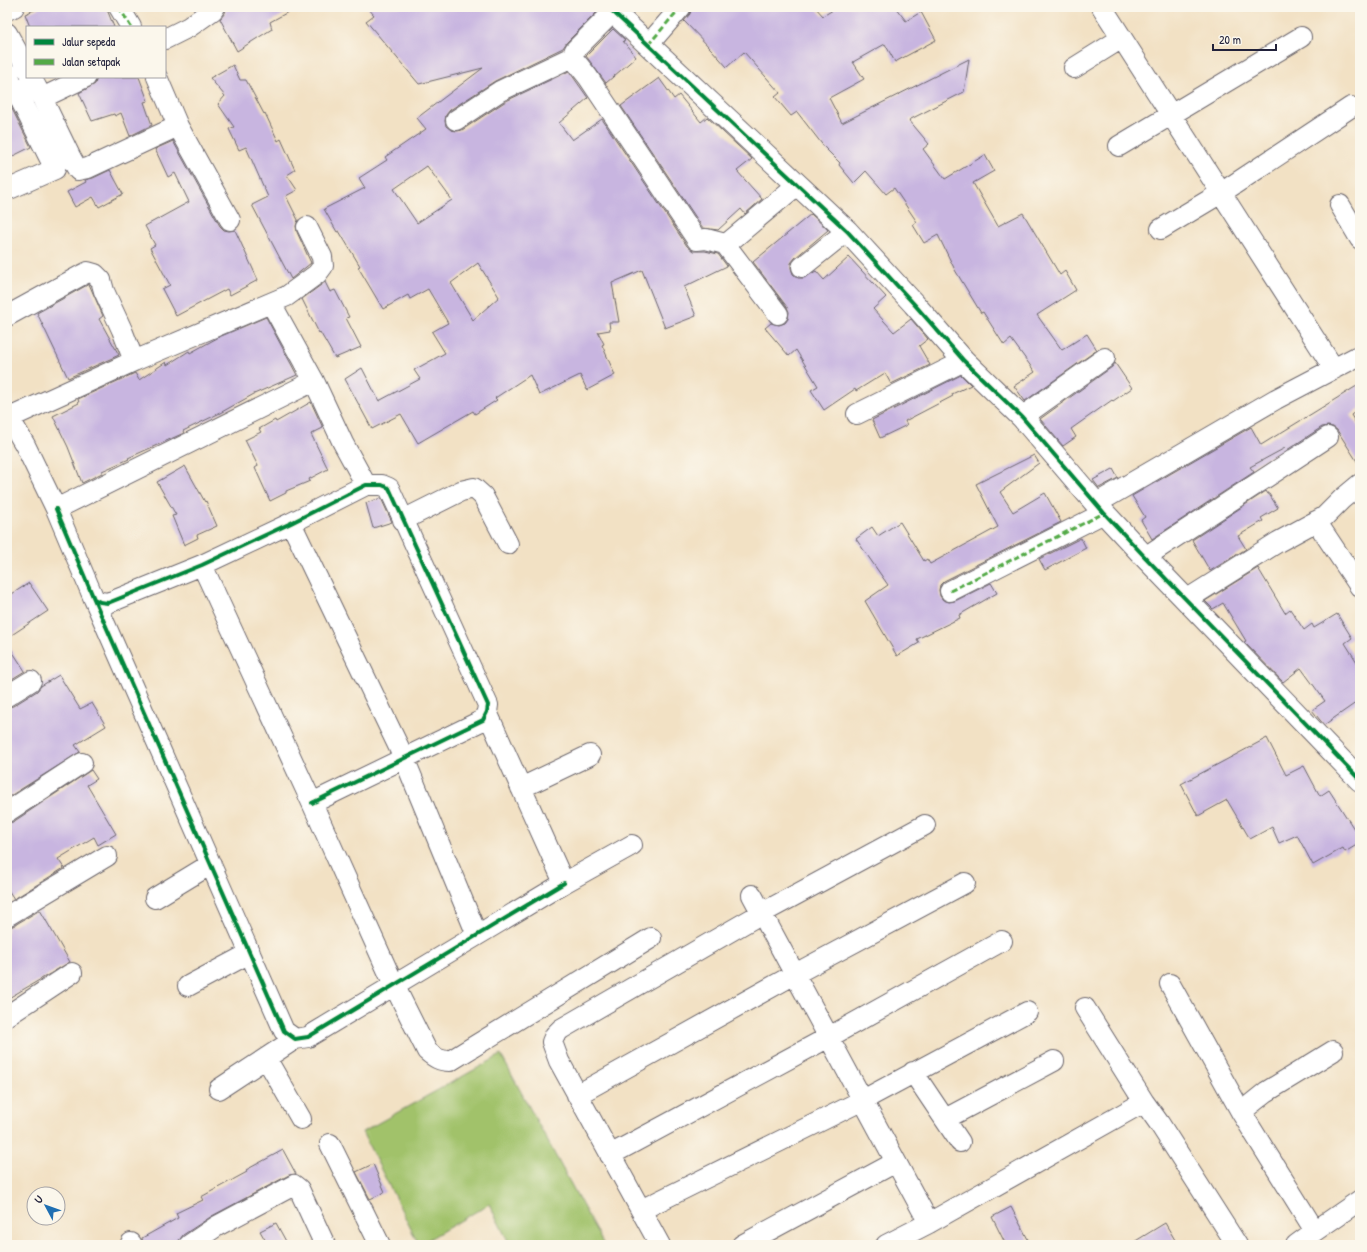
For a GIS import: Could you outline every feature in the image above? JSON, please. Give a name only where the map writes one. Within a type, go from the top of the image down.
[{"type":"street","points":[[7,10],[14,7]]},
{"type":"street","points":[[119,7],[130,26]]},
{"type":"street","points":[[166,38],[189,26],[213,10],[215,7]]},
{"type":"street","points":[[648,45],[681,7]]},
{"type":"street","points":[[1102,7],[1334,369]]},
{"type":"street","points":[[456,120],[500,91],[572,57],[575,50],[611,9],[847,231],[964,361],[1022,417],[1100,508],[1145,557],[1360,780]]},
{"type":"street","points":[[7,33],[26,67]]},
{"type":"street","points":[[1119,146],[1301,37]]},
{"type":"street","points":[[1074,68],[1122,38]]},
{"type":"street","points":[[572,57],[588,77],[697,240],[706,239],[724,244],[778,314]]},
{"type":"street","points":[[7,73],[55,169],[7,190]]},
{"type":"street","points":[[32,78],[78,170],[88,168],[178,126]]},
{"type":"street","points":[[42,98],[84,78]]},
{"type":"street","points":[[157,78],[178,126],[230,220]]},
{"type":"street","points":[[1162,229],[1351,107]]},
{"type":"street","points":[[724,244],[729,242],[797,184]]},
{"type":"street","points":[[1340,205],[1360,239]]},
{"type":"street","points":[[296,1039],[284,1030],[94,599],[56,509],[28,451],[8,417],[134,361],[287,296],[316,274],[323,266],[322,257],[307,227]]},
{"type":"street","points":[[802,267],[847,231]]},
{"type":"street","points":[[7,316],[88,272],[95,274],[101,280],[104,291],[134,361]]},
{"type":"street","points":[[271,303],[314,381],[343,443],[366,485]]},
{"type":"street","points":[[950,591],[1100,508],[1276,399],[1360,355]]},
{"type":"street","points":[[1022,417],[1105,358]]},
{"type":"street","points":[[857,414],[964,361]]},
{"type":"street","points":[[56,509],[314,381]]},
{"type":"street","points":[[1145,557],[1328,436]]},
{"type":"street","points":[[94,599],[100,602],[108,603],[202,565],[291,523],[366,485],[382,484],[389,488],[488,704],[487,712],[483,720],[312,803]]},
{"type":"street","points":[[1186,600],[1278,542],[1324,517],[1360,484]]},
{"type":"street","points":[[403,520],[461,491],[474,488],[483,496],[508,544]]},
{"type":"street","points":[[1316,521],[1360,587]]},
{"type":"street","points":[[291,523],[404,758],[477,935]]},
{"type":"street","points":[[202,565],[394,985],[427,1051],[434,1058],[441,1061],[450,1061],[651,938]]},
{"type":"street","points":[[7,696],[31,681]]},
{"type":"street","points":[[487,712],[564,884]]},
{"type":"street","points":[[521,788],[590,755]]},
{"type":"street","points":[[7,812],[82,763]]},
{"type":"street","points":[[660,1245],[559,1061],[552,1042],[555,1035],[762,913],[925,825]]},
{"type":"street","points":[[219,1089],[296,1039],[308,1037],[477,935],[632,845]]},
{"type":"street","points":[[7,916],[107,856]]},
{"type":"street","points":[[155,898],[211,864]]},
{"type":"street","points":[[577,1095],[795,974],[965,883]]},
{"type":"street","points":[[752,894],[929,1223]]},
{"type":"street","points":[[610,1155],[1002,941]]},
{"type":"street","points":[[188,986],[250,953]]},
{"type":"street","points":[[7,1016],[72,973]]},
{"type":"street","points":[[1170,984],[1241,1112],[1315,1231]]},
{"type":"street","points":[[1085,1008],[1237,1245]]},
{"type":"street","points":[[641,1210],[863,1100],[1027,1012]]},
{"type":"street","points":[[1241,1112],[1266,1092],[1333,1051]]},
{"type":"street","points":[[266,1058],[301,1119]]},
{"type":"street","points":[[945,1119],[1054,1061]]},
{"type":"street","points":[[913,1072],[960,1142]]},
{"type":"street","points":[[886,1245],[929,1223],[1144,1102]]},
{"type":"street","points":[[330,1144],[380,1245]]},
{"type":"street","points":[[742,1245],[896,1162]]},
{"type":"street","points":[[189,1245],[217,1226],[294,1185],[299,1189],[324,1245]]},
{"type":"street","points":[[1296,1245],[1360,1200]]},
{"type":"green space","points":[[501,1055],[604,1245],[510,1245],[489,1204],[419,1245],[362,1132]]},
{"type":"building","points":[[41,7],[106,7],[114,26],[30,26],[25,14]]},
{"type":"building","points":[[226,7],[297,7],[270,22],[272,29],[237,51],[220,19],[225,13]]},
{"type":"building","points":[[367,7],[592,7],[597,12],[567,42],[563,48],[495,81],[450,110],[446,115],[446,126],[451,130],[462,130],[506,101],[569,71],[588,98],[559,123],[572,140],[602,119],[687,246],[693,251],[705,251],[718,254],[727,266],[684,287],[696,316],[665,328],[642,270],[612,283],[619,322],[609,322],[610,330],[598,332],[615,375],[587,390],[580,375],[539,395],[530,375],[495,398],[497,400],[475,414],[473,411],[418,443],[401,414],[372,429],[345,379],[362,368],[379,401],[420,379],[414,370],[445,353],[432,332],[448,323],[428,289],[410,299],[408,295],[383,309],[358,267],[360,266],[339,231],[337,232],[324,209],[365,188],[359,178],[387,160],[385,157],[426,129],[417,118],[483,68],[419,84],[366,21],[374,15]],"holes":[[[427,166],[452,200],[417,223],[394,189]],[[478,263],[499,297],[473,320],[451,283]]]},
{"type":"building","points":[[692,7],[815,7],[823,16],[838,7],[895,7],[906,21],[921,12],[936,40],[895,62],[885,44],[853,62],[864,79],[829,98],[842,123],[969,59],[964,92],[909,120],[929,144],[923,149],[945,179],[985,155],[994,171],[973,183],[998,226],[1023,213],[1060,275],[1065,271],[1076,290],[1037,315],[1062,350],[1087,334],[1097,350],[1025,401],[1014,386],[1035,372],[1011,339],[1004,345],[983,312],[981,313],[955,270],[938,235],[924,243],[913,225],[917,222],[894,188],[886,194],[866,171],[854,183],[839,165],[840,163],[825,148],[797,112],[791,116],[775,97],[780,93],[744,52],[727,67],[684,21],[690,14]]},
{"type":"building","points":[[613,29],[625,40],[623,41],[636,57],[606,83],[586,56]]},
{"type":"building","points":[[233,65],[240,80],[246,80],[264,114],[265,113],[278,141],[281,139],[295,170],[287,175],[297,190],[286,196],[298,220],[296,226],[297,232],[311,263],[291,279],[252,205],[268,197],[246,147],[239,150],[229,129],[234,127],[218,104],[225,96],[210,78]]},
{"type":"building","points":[[97,78],[139,78],[148,101],[144,102],[152,125],[130,136],[121,113],[115,116],[114,114],[92,121],[79,93],[95,84]]},
{"type":"building","points":[[659,78],[674,99],[679,95],[701,122],[707,117],[752,159],[737,171],[762,199],[745,214],[741,209],[718,230],[703,228],[621,106]]},
{"type":"building","points":[[7,99],[31,147],[7,159]]},
{"type":"building","points":[[173,141],[220,226],[224,230],[235,230],[258,280],[230,295],[227,289],[176,316],[162,289],[170,285],[150,248],[155,245],[145,226],[189,202],[175,173],[168,177],[155,149]]},
{"type":"building","points":[[110,170],[123,194],[99,207],[93,197],[75,207],[67,192],[86,182],[85,180]]},
{"type":"building","points":[[811,214],[828,230],[791,263],[793,274],[798,278],[804,278],[816,271],[824,280],[849,257],[886,297],[873,309],[894,332],[911,319],[928,339],[919,346],[930,365],[891,384],[885,373],[856,391],[855,389],[824,410],[811,390],[818,386],[796,350],[789,356],[765,328],[771,323],[779,325],[785,323],[788,319],[789,312],[787,307],[753,262]]},
{"type":"building","points":[[325,282],[330,292],[335,290],[349,317],[346,318],[361,347],[335,358],[320,332],[319,333],[302,299]]},
{"type":"building","points":[[89,284],[103,316],[99,319],[119,355],[68,378],[37,313]]},
{"type":"building","points":[[266,317],[297,375],[254,394],[183,431],[184,433],[128,458],[129,459],[102,471],[102,473],[82,483],[68,447],[53,416],[79,403],[78,399],[135,373],[139,380],[166,362],[167,365],[189,351],[190,353],[219,337]]},
{"type":"building","points":[[1115,363],[1132,388],[1071,429],[1076,437],[1063,446],[1040,419],[1112,367]]},
{"type":"building","points":[[961,375],[971,385],[905,421],[907,425],[880,438],[872,420]]},
{"type":"building","points":[[1360,384],[1360,408],[1351,415],[1360,430],[1360,466],[1337,430],[1328,426],[1322,427],[1287,450],[1285,448],[1250,467],[1254,472],[1152,539],[1141,520],[1145,517],[1132,496],[1251,427],[1261,445]]},
{"type":"building","points":[[311,402],[323,428],[311,434],[328,469],[309,479],[310,481],[286,491],[286,493],[270,501],[255,468],[258,466],[245,440],[261,432],[259,429],[275,420],[276,422]]},
{"type":"building","points":[[1034,455],[1039,463],[1000,492],[1013,512],[1045,493],[1061,522],[944,581],[940,585],[940,596],[943,600],[949,602],[955,601],[991,583],[997,593],[959,615],[960,618],[917,639],[919,643],[897,656],[865,601],[888,585],[856,539],[872,527],[878,536],[900,522],[924,561],[927,559],[930,564],[998,527],[976,484]]},
{"type":"building","points":[[185,466],[205,502],[206,501],[217,526],[197,535],[198,538],[184,545],[172,516],[176,515],[157,482]]},
{"type":"building","points":[[1113,469],[1118,478],[1099,488],[1093,480]]},
{"type":"building","points":[[1266,491],[1278,508],[1261,518],[1263,521],[1238,536],[1246,549],[1210,571],[1192,540]]},
{"type":"building","points":[[381,498],[392,522],[373,528],[366,503]]},
{"type":"building","points":[[1081,538],[1086,548],[1045,570],[1039,559]]},
{"type":"building","points":[[1258,568],[1285,613],[1290,609],[1304,630],[1312,624],[1314,628],[1337,614],[1352,638],[1345,643],[1360,667],[1360,700],[1324,725],[1312,710],[1325,701],[1301,668],[1283,682],[1244,642],[1246,641],[1223,603],[1213,609],[1205,601]]},
{"type":"building","points":[[29,583],[48,611],[7,638],[7,597]]},
{"type":"building","points":[[7,643],[25,671],[7,682]]},
{"type":"building","points":[[59,675],[80,709],[92,703],[106,726],[75,745],[80,752],[7,798],[7,707],[13,706]]},
{"type":"building","points":[[1267,738],[1286,775],[1304,766],[1320,796],[1329,790],[1354,829],[1360,825],[1360,843],[1345,852],[1343,848],[1313,865],[1297,835],[1279,843],[1272,827],[1250,839],[1227,800],[1198,816],[1181,784]]},
{"type":"building","points":[[91,770],[97,779],[87,785],[116,834],[98,845],[94,837],[58,859],[64,868],[14,899],[7,888],[7,823],[13,822]]},
{"type":"building","points":[[40,910],[70,962],[7,999],[7,927],[13,926]]},
{"type":"building","points":[[283,1150],[296,1174],[289,1175],[212,1216],[183,1235],[178,1242],[173,1245],[143,1245],[142,1238],[178,1218],[176,1213],[203,1200],[201,1197]]},
{"type":"building","points":[[373,1164],[385,1192],[370,1199],[356,1172]]},
{"type":"building","points":[[1011,1207],[1031,1245],[1006,1245],[992,1217]]},
{"type":"building","points":[[276,1223],[288,1245],[268,1245],[260,1231]]},
{"type":"building","points":[[1165,1223],[1178,1245],[1129,1245]]},
{"type":"marked path","points":[[119,7],[130,26]]},
{"type":"marked path","points":[[648,45],[681,7]]},
{"type":"marked path","points":[[950,591],[1104,513]]},
{"type":"cycle path","points":[[608,7],[847,231],[964,361],[1022,417],[1104,513],[1145,557],[1360,780]]},
{"type":"cycle path","points":[[56,509],[94,599],[100,602],[108,603],[202,565],[291,523],[366,485],[382,485],[389,488],[488,705],[487,712],[483,720],[312,803]]},
{"type":"cycle path","points":[[94,599],[284,1031],[295,1039],[308,1037],[564,883]]}]
